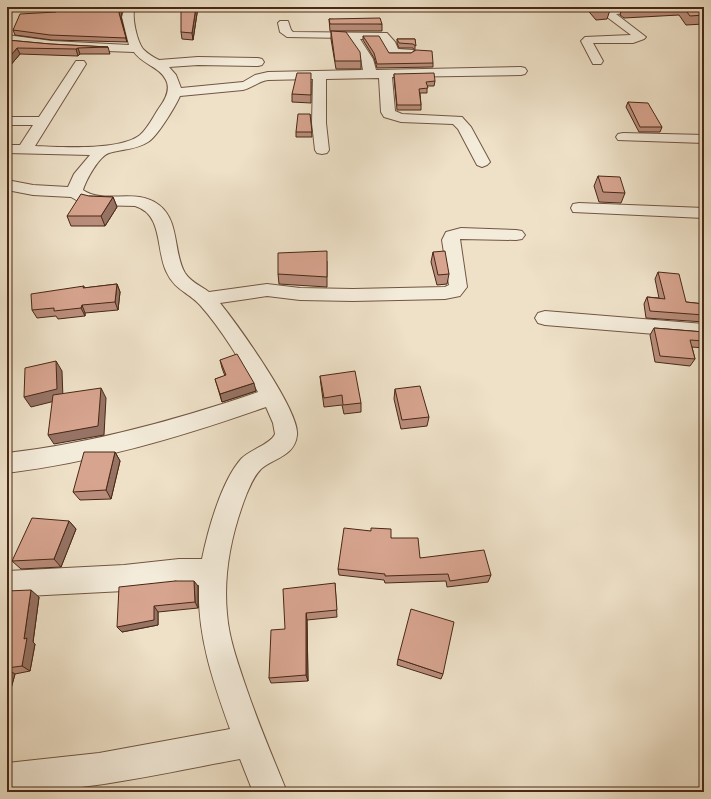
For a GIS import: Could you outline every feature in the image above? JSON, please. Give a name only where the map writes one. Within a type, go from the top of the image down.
[{"type":"street","points":[[7,149],[103,150],[131,145],[143,140],[150,133],[172,100],[174,93],[174,82],[158,64],[145,57],[136,49],[132,40],[127,18],[130,7]]},
{"type":"street","points":[[597,61],[588,44],[587,41],[589,39],[633,39],[640,37],[611,15],[609,11],[661,7]]},
{"type":"street","points":[[284,23],[286,32],[291,35],[383,35],[390,42],[393,53],[409,53]]},
{"type":"street","points":[[353,36],[357,45],[367,59],[370,74]]},
{"type":"street","points":[[7,39],[52,45],[136,49]]},
{"type":"street","points":[[158,64],[198,61],[258,62]]},
{"type":"street","points":[[25,149],[80,64]]},
{"type":"street","points":[[174,93],[249,85],[255,79],[263,76],[521,72]]},
{"type":"street","points":[[384,74],[389,114],[401,118],[457,120],[464,127],[482,162]]},
{"type":"street","points":[[320,75],[319,108],[322,150]]},
{"type":"street","points":[[7,121],[44,121]]},
{"type":"street","points":[[623,137],[704,139]]},
{"type":"street","points":[[103,150],[82,172],[76,181],[75,192],[81,199],[96,201],[137,200],[148,204],[157,212],[166,236],[171,261],[177,276],[188,288],[205,299],[251,361],[271,396],[287,432],[285,440],[278,447],[254,462],[242,476],[222,528],[213,572],[213,615],[222,660],[249,741],[270,792]]},
{"type":"street","points":[[7,185],[33,190],[75,192]]},
{"type":"street","points":[[579,208],[704,213]]},
{"type":"street","points":[[205,299],[267,290],[300,294],[353,295],[445,293],[453,291],[458,287],[451,240],[452,236],[461,233],[516,235]]},
{"type":"street","points":[[545,318],[704,330]]},
{"type":"street","points":[[7,463],[83,450],[147,435],[227,412],[271,396]]},
{"type":"street","points":[[7,584],[124,578],[179,572],[213,572]]},
{"type":"street","points":[[7,779],[99,769],[249,741]]},
{"type":"building","points":[[59,7],[121,7],[119,13],[126,38],[50,35],[13,30],[20,14],[56,12]]},
{"type":"building","points":[[181,7],[196,7],[192,33],[181,32]]},
{"type":"building","points":[[596,7],[608,7],[610,10],[599,10]]},
{"type":"building","points":[[624,7],[654,7],[627,9]]},
{"type":"building","points":[[683,7],[704,7],[704,15],[690,16]]},
{"type":"building","points":[[380,18],[382,24],[330,24],[329,19]]},
{"type":"building","points":[[331,31],[346,32],[360,52],[361,61],[335,61]]},
{"type":"building","points":[[363,36],[379,36],[389,53],[411,53],[416,50],[432,51],[433,63],[377,64],[374,53]]},
{"type":"building","points":[[397,39],[415,39],[416,46],[413,44],[399,43]]},
{"type":"building","points":[[7,40],[108,47],[76,49],[17,48],[7,60]]},
{"type":"building","points":[[297,73],[311,73],[311,95],[292,94]]},
{"type":"building","points":[[434,73],[435,81],[426,82],[428,88],[419,89],[421,105],[397,105],[394,74]]},
{"type":"building","points":[[628,102],[648,103],[662,127],[640,127]]},
{"type":"building","points":[[298,114],[310,114],[312,132],[296,132]]},
{"type":"building","points":[[598,176],[620,177],[625,193],[603,192]]},
{"type":"building","points":[[81,194],[89,196],[113,197],[101,216],[67,216]]},
{"type":"building","points":[[327,251],[327,277],[278,274],[278,253]]},
{"type":"building","points":[[445,251],[449,274],[438,275],[433,252]]},
{"type":"building","points":[[658,272],[679,274],[686,302],[704,304],[704,315],[650,311],[647,297],[665,299]]},
{"type":"building","points":[[117,284],[115,302],[82,305],[81,308],[54,311],[54,308],[32,310],[31,294],[84,286],[83,288]]},
{"type":"building","points":[[654,328],[704,332],[704,341],[690,340],[695,359],[660,356]]},
{"type":"building","points":[[237,354],[254,383],[220,394],[215,379],[226,375],[220,360]]},
{"type":"building","points":[[56,361],[57,389],[24,397],[25,368]]},
{"type":"building","points":[[355,371],[361,403],[343,405],[342,395],[324,398],[320,376]]},
{"type":"building","points":[[420,386],[429,417],[402,420],[395,389]]},
{"type":"building","points":[[101,388],[98,426],[48,435],[53,395]]},
{"type":"building","points":[[84,452],[115,452],[106,490],[73,492]]},
{"type":"building","points":[[32,518],[69,521],[54,559],[12,561]]},
{"type":"building","points":[[344,528],[371,531],[371,528],[391,529],[391,538],[418,538],[420,558],[484,550],[491,575],[450,581],[448,574],[385,576],[385,574],[338,569]]},
{"type":"building","points":[[175,581],[194,581],[195,602],[154,606],[154,620],[117,627],[119,587]]},
{"type":"building","points":[[335,583],[337,610],[306,613],[306,675],[269,678],[271,630],[285,629],[283,589]]},
{"type":"building","points":[[31,590],[24,639],[27,638],[22,666],[7,668],[7,591]]},
{"type":"building","points":[[411,609],[454,622],[443,674],[398,659]]}]
